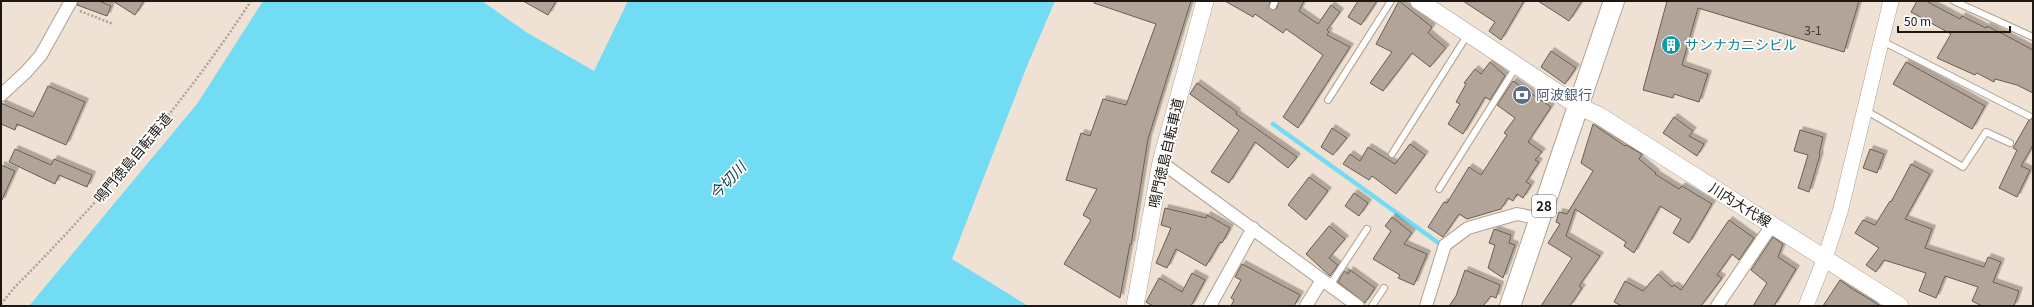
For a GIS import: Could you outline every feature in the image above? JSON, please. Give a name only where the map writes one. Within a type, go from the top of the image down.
[{"type":"highway","name":"28","points":[[1510,306],[1614,1]]},
{"type":"main road","name":"鳴門徳島自転車道","points":[[1135,306],[1162,162],[1205,1]]},
{"type":"main road","points":[[1419,1],[1578,106]]},
{"type":"main road","name":"川内大代線","points":[[1578,106],[1598,115],[1900,306]]},
{"type":"street","points":[[1806,306],[1825,258],[1840,212],[1891,1]]},
{"type":"street","points":[[1,95],[26,72],[41,55],[70,4]]},
{"type":"street","points":[[1162,162],[1358,306]]},
{"type":"street","points":[[1426,306],[1445,245],[1468,228],[1517,214],[1540,219]]},
{"type":"street","points":[[1717,306],[1772,225]]},
{"type":"street","points":[[1210,306],[1253,228]]},
{"type":"street","points":[[1306,306],[1326,283]]},
{"type":"lane","points":[[1328,100],[1391,1]]},
{"type":"lane","points":[[1954,1],[2033,37]]},
{"type":"lane","points":[[1392,154],[1468,34]]},
{"type":"lane","points":[[1882,41],[2029,116]]},
{"type":"lane","points":[[1439,189],[1516,66]]},
{"type":"lane","points":[[1865,110],[1963,167],[1986,132],[2010,143]]},
{"type":"lane","points":[[1326,283],[1367,229]]},
{"type":"lane","points":[[1372,306],[1384,288]]},
{"type":"path","name":"鳴門徳島自転車道","points":[[1,304],[123,172],[208,65],[251,1]]},
{"type":"path","points":[[70,4],[113,24]]},
{"type":"water","name":"今切川","points":[[263,1],[482,1],[526,32],[594,71],[628,1],[1055,1],[1027,66],[952,259],[1028,306],[29,306],[197,104]]},
{"type":"building","points":[[78,1],[99,1],[111,6],[107,16],[77,5]]},
{"type":"building","points":[[113,1],[144,1],[135,15]]},
{"type":"building","points":[[523,1],[556,1],[548,15]]},
{"type":"building","points":[[1094,1],[1191,1],[1148,139],[1131,245],[1130,244],[1120,298],[1064,264],[1091,220],[1083,215],[1097,189],[1066,180],[1081,133],[1090,136],[1103,99],[1126,105],[1156,24],[1094,3]]},
{"type":"building","points":[[1225,1],[1270,1],[1269,7],[1273,10],[1277,8],[1279,1],[1304,1],[1299,11],[1318,24],[1331,5],[1340,12],[1327,30],[1329,32],[1327,35],[1350,47],[1298,128],[1283,117],[1323,55],[1286,29],[1283,33],[1255,14],[1253,17]]},
{"type":"building","points":[[1358,1],[1377,1],[1361,25],[1348,17]]},
{"type":"building","points":[[1399,1],[1432,27],[1428,33],[1446,48],[1430,67],[1412,53],[1383,91],[1370,83],[1392,52],[1376,44]]},
{"type":"building","points":[[1463,1],[1524,1],[1501,40],[1489,31],[1495,22]]},
{"type":"building","points":[[1538,1],[1582,1],[1569,21]]},
{"type":"building","points":[[1667,1],[1859,1],[1844,52],[1698,8],[1682,65],[1708,74],[1699,102],[1674,94],[1673,98],[1643,90]]},
{"type":"building","points":[[1917,1],[1926,1],[1960,19],[1962,16],[1986,28],[1987,26],[2033,50],[2033,93],[2017,85],[1995,79],[1994,82],[1977,73],[1975,75],[1937,58],[1951,34],[1911,12]]},
{"type":"building","points":[[1551,51],[1576,68],[1565,84],[1541,67]]},
{"type":"building","points":[[1490,62],[1505,76],[1490,100],[1485,97],[1463,134],[1448,124],[1460,104],[1456,102],[1466,84],[1464,83],[1475,69],[1481,74]]},
{"type":"building","points":[[1906,62],[1985,106],[1972,129],[1893,84]]},
{"type":"building","points":[[1513,81],[1551,107],[1528,142],[1542,152],[1535,160],[1539,162],[1526,182],[1531,185],[1523,198],[1517,194],[1513,201],[1508,198],[1501,209],[1467,219],[1459,214],[1443,237],[1428,227],[1444,202],[1447,203],[1469,167],[1481,175],[1507,135],[1504,133],[1515,118],[1497,105]]},
{"type":"building","points":[[1197,83],[1237,112],[1236,114],[1297,157],[1288,168],[1255,142],[1229,183],[1211,172],[1239,130],[1190,94]]},
{"type":"building","points":[[48,86],[85,102],[66,145],[17,124],[15,130],[1,124],[1,103],[33,117]]},
{"type":"building","points":[[1674,117],[1693,131],[1689,136],[1704,144],[1697,156],[1663,133]]},
{"type":"building","points":[[2033,118],[2033,145],[2021,166],[2030,170],[2017,197],[1999,188],[2017,150],[2013,148],[2029,120]]},
{"type":"building","points":[[1593,124],[1625,146],[1626,145],[1642,154],[1639,159],[1656,173],[1655,174],[1679,189],[1682,186],[1712,204],[1689,243],[1673,233],[1681,219],[1660,206],[1634,253],[1624,246],[1626,242],[1575,209],[1566,236],[1600,256],[1579,286],[1582,288],[1570,306],[1541,306],[1572,258],[1548,243],[1560,224],[1556,222],[1559,212],[1567,214],[1593,171],[1581,163]]},
{"type":"building","points":[[1332,128],[1347,138],[1333,155],[1321,147]]},
{"type":"building","points":[[1800,130],[1823,137],[1820,155],[1809,192],[1798,188],[1808,155],[1794,151]]},
{"type":"building","points":[[1410,144],[1425,155],[1396,194],[1372,176],[1369,180],[1343,164],[1350,154],[1360,161],[1368,147],[1395,164]]},
{"type":"building","points":[[15,149],[51,165],[54,159],[92,175],[87,187],[59,175],[55,184],[9,162]]},
{"type":"building","points":[[1870,149],[1884,154],[1877,173],[1863,168]]},
{"type":"building","points":[[1911,164],[1930,174],[1905,219],[1932,229],[1925,248],[1984,267],[1988,257],[2001,262],[1993,282],[2019,291],[2014,306],[1982,306],[1972,301],[1978,287],[1945,276],[1936,298],[1919,291],[1926,273],[1884,260],[1876,272],[1866,265],[1879,248],[1855,233],[1863,220],[1875,225],[1890,201],[1891,202]]},
{"type":"building","points":[[1,165],[15,171],[1,202]]},
{"type":"building","points":[[1309,177],[1328,191],[1306,220],[1288,205]]},
{"type":"building","points":[[1354,193],[1368,203],[1359,216],[1345,206]]},
{"type":"building","points":[[1165,208],[1206,218],[1207,215],[1230,228],[1222,243],[1220,242],[1206,266],[1176,249],[1167,268],[1156,263],[1171,228],[1161,225]]},
{"type":"building","points":[[1392,217],[1412,233],[1404,244],[1427,254],[1414,285],[1398,278],[1400,275],[1373,259],[1391,231],[1385,226]]},
{"type":"building","points":[[1729,220],[1754,238],[1739,260],[1732,254],[1717,275],[1722,278],[1701,306],[1622,306],[1614,302],[1625,281],[1643,291],[1658,274],[1672,287],[1674,285],[1681,290]]},
{"type":"building","points":[[1329,226],[1345,239],[1329,258],[1338,265],[1330,276],[1306,254]]},
{"type":"building","points":[[1494,229],[1511,235],[1509,243],[1515,245],[1503,278],[1488,268],[1495,245],[1489,243]]},
{"type":"building","points":[[1773,237],[1783,244],[1778,257],[1796,269],[1774,306],[1753,306],[1767,283],[1751,270]]},
{"type":"building","points":[[1242,264],[1300,295],[1294,306],[1231,306],[1234,300],[1231,298],[1241,280],[1235,277]]},
{"type":"building","points":[[1350,270],[1375,288],[1365,303],[1338,282],[1344,271],[1348,274]]},
{"type":"building","points":[[1465,270],[1500,285],[1496,298],[1491,296],[1483,306],[1449,306],[1456,296]]},
{"type":"building","points":[[1192,273],[1205,280],[1191,306],[1153,306],[1146,302],[1159,278],[1182,292]]},
{"type":"building","points":[[1840,280],[1851,288],[1881,306],[1823,306]]},
{"type":"waterway","points":[[1273,124],[1440,244]]},
{"type":"place","name":"サンナカニシビル","points":[[1671,45]]},
{"type":"place","name":"阿波銀行","points":[[1522,95]]}]
